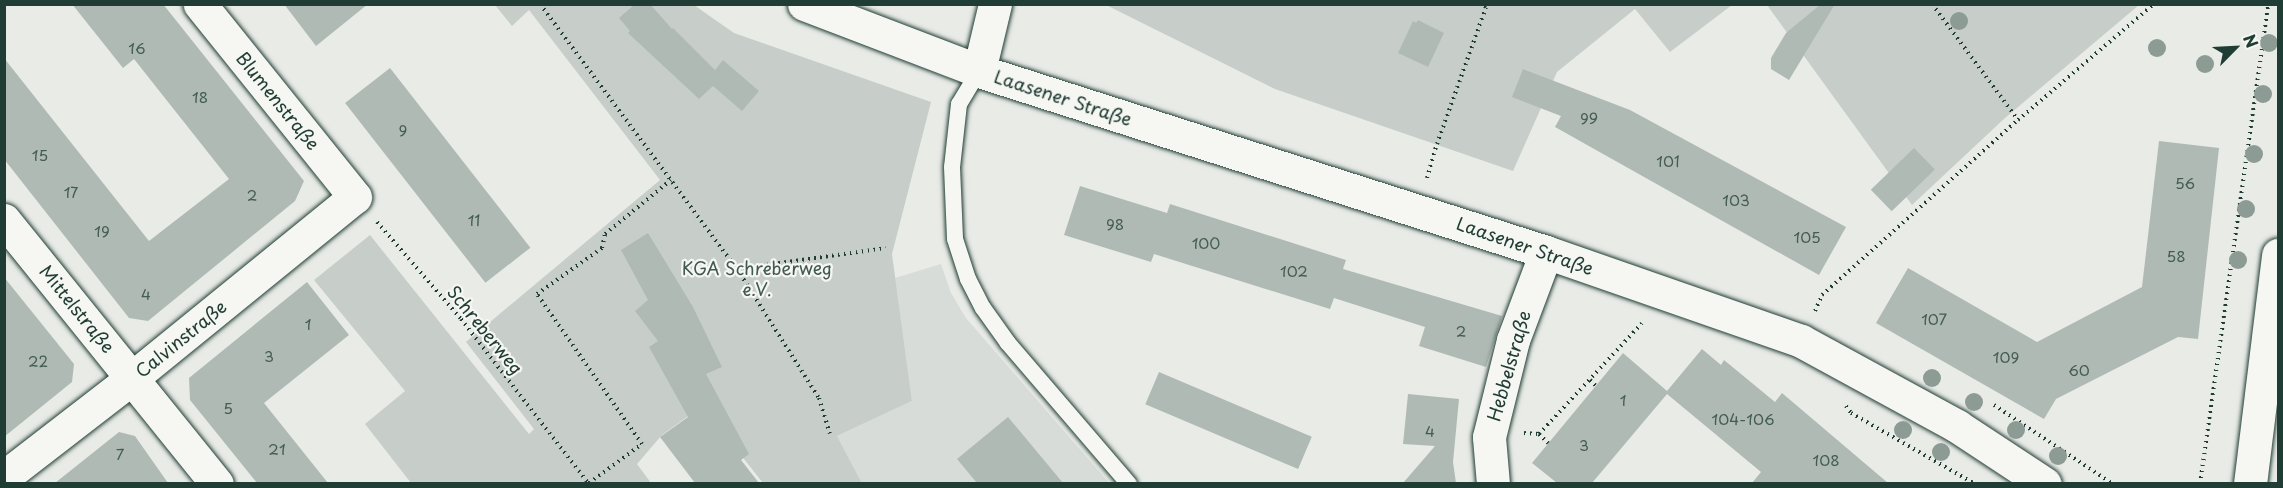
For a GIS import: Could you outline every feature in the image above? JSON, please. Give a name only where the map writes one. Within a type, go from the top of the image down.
[{"type":"street","name":"Blumenstraße","points":[[200,4],[355,197]]},
{"type":"street","name":"Laasener Straße","points":[[804,4],[979,71],[1546,252],[1801,341],[1958,426],[2045,483]]},
{"type":"street","name":"Laasener Straße","points":[[979,71],[994,4]]},
{"type":"street","name":"Calvinstraße","points":[[4,477],[132,378],[355,197]]},
{"type":"street","name":"Mittelstraße","points":[[4,220],[217,483]]},
{"type":"street","name":"Hebbelstraße","points":[[1493,483],[1489,437],[1512,340],[1546,252]]},
{"type":"street","points":[[2250,483],[2278,255]]},
{"type":"lane","name":"Laasener Straße","points":[[979,71],[959,104],[952,167],[955,239],[968,279],[1008,344],[1129,483]]},
{"type":"path","points":[[540,4],[737,269],[819,398],[830,434]]},
{"type":"path","points":[[1432,162],[1486,7],[1483,4]]},
{"type":"path","points":[[1932,4],[2019,120]]},
{"type":"path","points":[[1801,341],[1822,295],[2154,4]]},
{"type":"path","points":[[2200,483],[2268,4]]},
{"type":"path","points":[[589,483],[642,444],[537,294],[602,248],[605,234],[671,180]]},
{"type":"path","name":"Schreberweg","points":[[355,197],[460,319],[589,483]]},
{"type":"path","points":[[737,269],[886,248]]},
{"type":"path","points":[[1539,434],[1667,295]]},
{"type":"path","points":[[1590,380],[1596,386]]},
{"type":"path","points":[[1489,437],[1518,433],[1539,434],[1548,443]]},
{"type":"shaded area","points":[[941,264],[951,293],[966,318],[1109,483],[862,483],[837,436],[912,401],[895,278]]},
{"type":"green space","name":"KGA Schreberweg e.V.","points":[[495,5],[694,5],[734,33],[931,102],[892,254],[912,401],[837,436],[862,483],[763,483],[702,406],[662,435],[637,464],[651,483],[411,483],[365,424],[405,391],[314,280],[370,235],[529,434],[534,429],[466,342],[660,180],[529,10],[512,26]]},
{"type":"green space","points":[[1106,5],[1732,5],[1670,52],[1635,9],[1557,72],[1513,171],[1275,89]]},
{"type":"green space","points":[[1767,5],[2139,5],[2005,118],[1912,205]]},
{"type":"building","points":[[72,4],[163,4],[304,181],[295,201],[148,321],[129,318],[4,159],[4,58],[149,241],[229,179],[134,59],[123,68]]},
{"type":"building","points":[[284,4],[368,4],[316,46]]},
{"type":"building","points":[[635,4],[650,4],[672,29],[715,70],[723,60],[759,91],[742,111],[713,86],[699,99],[628,33],[630,31],[619,18]]},
{"type":"building","points":[[1821,4],[1835,4],[1789,80],[1771,69],[1771,58],[1786,33]]},
{"type":"building","points":[[1418,20],[1444,33],[1428,67],[1398,53],[1413,21],[1416,23]]},
{"type":"building","points":[[390,68],[530,248],[485,283],[345,103]]},
{"type":"building","points":[[1523,69],[1630,110],[1846,227],[1819,275],[1555,127],[1561,116],[1512,97]]},
{"type":"building","points":[[2159,141],[2219,148],[2198,339],[2178,337],[2056,399],[2044,419],[1876,323],[1908,268],[2037,342],[2142,287]]},
{"type":"building","points":[[1914,148],[1935,170],[1892,211],[1871,190]]},
{"type":"building","points":[[1080,186],[1167,213],[1170,204],[1346,260],[1343,269],[1502,316],[1486,367],[1419,346],[1425,327],[1334,298],[1330,309],[1154,254],[1151,262],[1064,235]]},
{"type":"building","points":[[648,233],[693,307],[722,367],[706,374],[749,454],[741,460],[759,483],[695,483],[660,437],[688,417],[649,347],[658,341],[635,311],[648,300],[621,250]]},
{"type":"building","points":[[4,277],[74,364],[72,382],[4,437]]},
{"type":"building","points":[[307,282],[349,335],[264,403],[328,483],[257,483],[190,400],[189,378]]},
{"type":"building","points":[[1702,349],[1721,365],[1724,360],[1775,402],[1782,393],[1888,483],[1752,483],[1761,472],[1667,394],[1592,483],[1557,483],[1532,463],[1623,353],[1667,391]]},
{"type":"building","points":[[1159,372],[1312,437],[1298,469],[1145,404]]},
{"type":"building","points":[[1408,394],[1459,399],[1453,462],[1456,483],[1403,483],[1435,446],[1403,444]]},
{"type":"building","points":[[1008,417],[1063,483],[977,483],[957,459]]},
{"type":"building","points":[[119,432],[135,436],[168,483],[55,483]]}]
